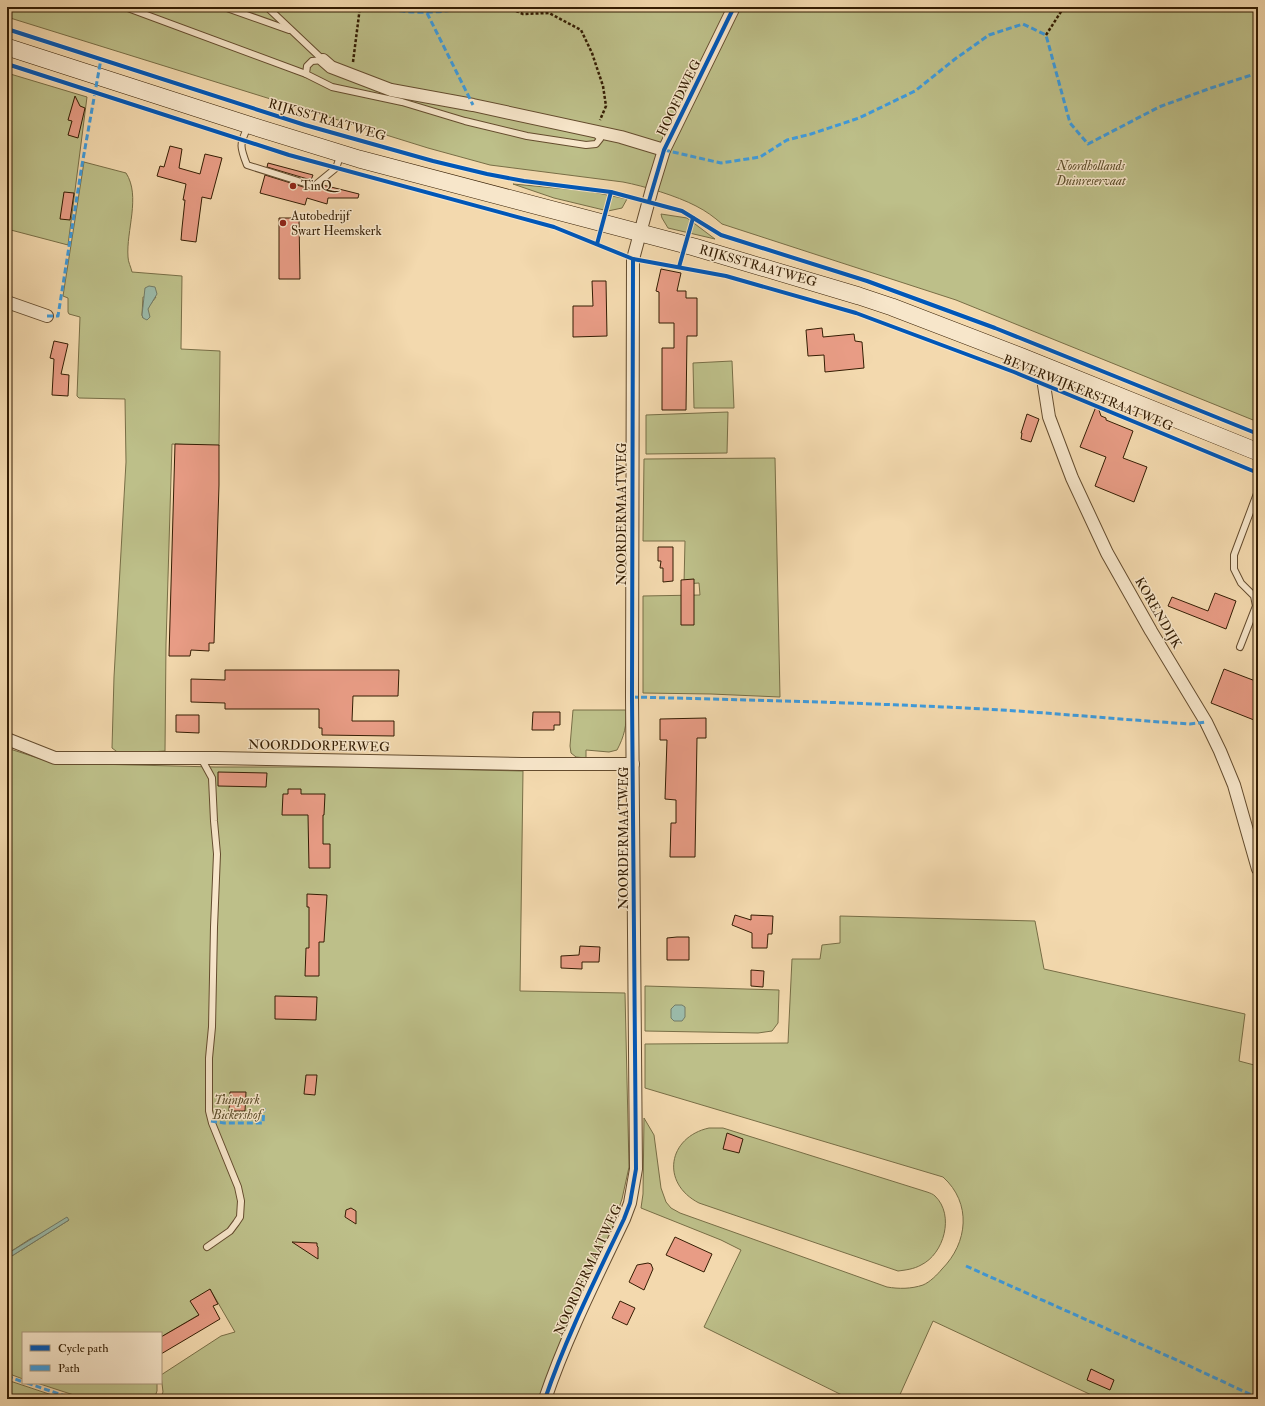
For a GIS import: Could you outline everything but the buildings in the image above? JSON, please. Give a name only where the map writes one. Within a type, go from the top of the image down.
[{"type":"main road","name":"RIJKSSTRAATWEG","points":[[7,47],[342,154],[694,247],[859,296],[892,307],[1022,357]]},
{"type":"main road","name":"BEVERWIJKERSTRAATWEG","points":[[1022,357],[1258,452]]},
{"type":"street","name":"HOOFDWEG","points":[[640,233],[664,150],[734,7]]},
{"type":"street","points":[[323,60],[331,67],[391,90],[473,105],[595,131],[664,150]]},
{"type":"street","name":"NOORDERMAATWEG","points":[[545,1399],[558,1361],[624,1219],[630,1203],[636,1169],[632,275],[633,259],[640,233]]},
{"type":"street","points":[[7,302],[47,316]]},
{"type":"street","name":"KORENDIJK","points":[[1050,368],[1044,385],[1049,417],[1072,478],[1107,552],[1151,631],[1206,722],[1220,751],[1234,784],[1258,869]]},
{"type":"street","name":"NOORDDORPERWEG","points":[[7,740],[55,758],[201,758],[522,764],[633,764]]},
{"type":"lane","points":[[124,7],[306,74],[332,87],[402,102],[465,121],[527,136],[586,145],[596,144],[600,139],[595,131]]},
{"type":"lane","points":[[224,7],[293,31]]},
{"type":"lane","points":[[267,7],[323,60]]},
{"type":"lane","points":[[306,74],[307,66],[312,61],[323,60]]},
{"type":"lane","points":[[249,125],[241,140],[242,151],[247,165],[314,186],[336,168],[342,154]]},
{"type":"lane","points":[[1240,647],[1256,606],[1254,596],[1241,583],[1234,569],[1234,555],[1258,491]]},
{"type":"lane","points":[[201,758],[212,778],[217,854],[213,943],[210,1111],[212,1123],[238,1187],[241,1201],[240,1217],[236,1223],[230,1231],[207,1247]]},
{"type":"path","points":[[351,75],[360,7]]},
{"type":"path","points":[[506,7],[523,14],[549,13],[581,30],[592,53],[603,86],[606,106],[595,131]]},
{"type":"path","points":[[1046,36],[1064,7]]},
{"type":"green space","name":"Noordhollands Duinreservaat","points":[[7,7],[1258,7],[1258,422],[956,300],[722,224],[710,214],[696,206],[660,192],[623,182],[490,165],[428,148],[7,17]]},
{"type":"green space","points":[[7,73],[87,97],[68,245],[7,229]]},
{"type":"green space","points":[[84,162],[126,173],[130,182],[133,203],[128,247],[128,259],[132,272],[182,276],[181,349],[220,351],[219,446],[172,444],[166,644],[165,751],[120,754],[112,748],[114,677],[126,462],[125,399],[79,398],[77,396],[80,317],[69,314],[68,298],[63,296]],"holes":[[[143,297],[156,297],[149,306],[143,318]]]},
{"type":"green space","points":[[513,184],[588,191],[627,199],[622,208],[608,211],[554,198]]},
{"type":"green space","points":[[661,214],[687,218],[715,239],[668,228]]},
{"type":"green space","points":[[732,361],[734,408],[694,408],[693,363]]},
{"type":"green space","points":[[728,412],[727,453],[646,454],[646,415]]},
{"type":"green space","points":[[775,458],[780,697],[643,693],[643,596],[700,595],[699,583],[684,584],[685,541],[643,541],[644,459]]},
{"type":"green space","points":[[573,710],[626,710],[626,721],[622,740],[617,750],[609,752],[586,750],[586,758],[576,757],[571,753],[570,746]]},
{"type":"green space","name":"Tuinpark Bickershof","points":[[7,748],[53,763],[215,767],[340,767],[523,771],[520,991],[625,993],[629,1167],[622,1199],[606,1246],[540,1399],[160,1399],[163,1392],[162,1374],[221,1336],[235,1332],[210,1289],[200,1314],[162,1336],[162,1332],[22,1332],[22,1379],[7,1373],[7,1259],[69,1220],[30,1239],[7,1254]]},
{"type":"green space","points":[[840,916],[1035,921],[1044,969],[1245,1014],[1239,1061],[1258,1066],[1258,1399],[1100,1399],[933,1321],[898,1399],[850,1399],[704,1327],[741,1250],[721,1240],[641,1208],[643,1194],[644,1118],[654,1135],[661,1188],[666,1202],[671,1208],[680,1213],[887,1287],[896,1288],[910,1288],[926,1284],[931,1280],[951,1259],[961,1235],[963,1223],[959,1199],[952,1187],[943,1177],[645,1088],[645,1044],[788,1043],[792,959],[820,959],[822,945],[840,943]]},
{"type":"green space","points":[[645,986],[779,990],[778,1023],[772,1031],[758,1033],[645,1031]]},
{"type":"green space","points":[[709,1128],[723,1128],[932,1194],[941,1204],[944,1213],[944,1234],[941,1243],[929,1260],[913,1268],[898,1271],[699,1203],[687,1194],[678,1184],[674,1173],[674,1161],[678,1150],[685,1141],[695,1133]]},
{"type":"green space","points":[[7,1380],[64,1399],[7,1399]]},
{"type":"green space","points":[[40,1384],[157,1384],[157,1391],[154,1399],[86,1399]]},
{"type":"shaded area","points":[[149,286],[155,287],[157,294],[148,309],[150,317],[147,320],[143,318],[142,315],[145,288]]},
{"type":"shaded area","points":[[675,1005],[682,1005],[685,1007],[685,1017],[682,1021],[674,1021],[671,1018],[671,1009]]},
{"type":"shaded area","points":[[67,1217],[69,1220],[7,1259],[7,1254]]},
{"type":"marked path","points":[[382,7],[412,12],[446,11],[464,7]]},
{"type":"marked path","points":[[427,13],[473,105]]},
{"type":"marked path","points":[[664,150],[721,163],[760,157],[787,140],[811,134],[859,118],[915,91],[955,59],[989,35],[1023,24],[1046,35],[1070,123],[1088,144],[1159,107],[1258,73]]},
{"type":"marked path","points":[[47,316],[58,316],[82,165],[101,59]]},
{"type":"marked path","points":[[632,697],[910,705],[1002,710],[1190,724],[1206,722]]},
{"type":"marked path","points":[[211,1121],[224,1123],[263,1123],[264,1108]]},
{"type":"marked path","points":[[966,1266],[1258,1398]]},
{"type":"marked path","points":[[7,1376],[22,1382]]},
{"type":"marked path","points":[[30,1384],[74,1399]]},
{"type":"cycle path","points":[[649,201],[664,150],[734,7]]},
{"type":"cycle path","points":[[7,29],[305,125],[433,161],[524,181],[611,192],[682,211],[721,235],[867,281],[995,328],[1258,434]]},
{"type":"cycle path","points":[[7,64],[289,155],[554,227],[633,259],[726,276],[856,313],[1014,372],[1258,473]]},
{"type":"cycle path","points":[[597,244],[611,192]]},
{"type":"cycle path","points":[[679,267],[693,218]]},
{"type":"cycle path","points":[[545,1399],[572,1330],[624,1219],[630,1203],[636,1169],[632,697],[633,259]]},
{"type":"place","name":"TinQ","points":[[293,186]]},
{"type":"place","name":"Autobedrijf Swart Heemskerk","points":[[283,223]]}]
